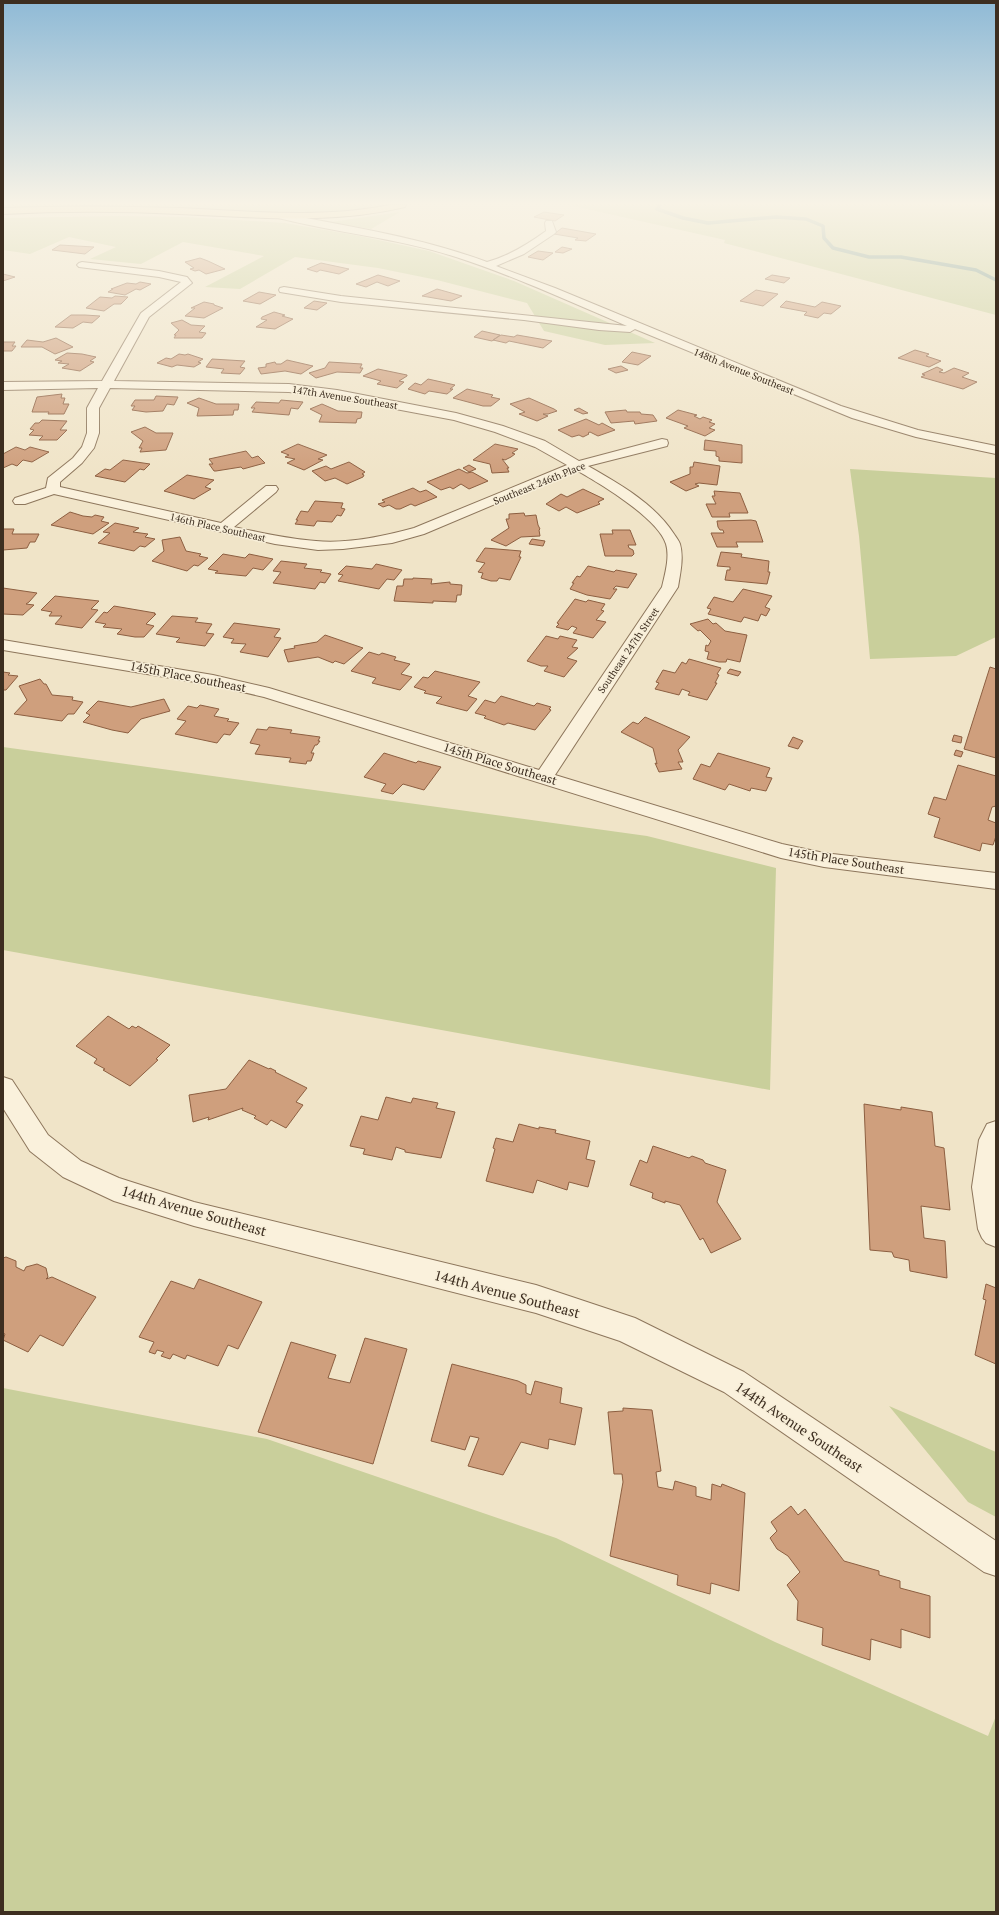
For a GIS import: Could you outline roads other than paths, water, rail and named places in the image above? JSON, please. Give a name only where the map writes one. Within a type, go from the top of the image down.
[{"type":"street","points":[[20,501],[53,490],[53,482],[89,447],[93,433],[91,422],[93,408],[104,386],[145,315],[171,294]]},
{"type":"street","points":[[312,294],[342,299],[524,317],[599,327],[645,330]]},
{"type":"street","name":"148th Avenue Southeast","points":[[561,294],[837,409],[876,423],[927,437],[996,450]]},
{"type":"street","name":"147th Avenue Southeast","points":[[10,382],[104,386],[289,388],[337,394],[456,417],[499,429],[540,444],[620,490],[651,516]]},
{"type":"street","name":"Southeast 246th Place","points":[[419,531],[577,465],[662,443]]},
{"type":"street","points":[[224,528],[271,489]]},
{"type":"street","name":"146th Place Southeast","points":[[53,490],[275,540],[318,546],[392,539],[419,531]]},
{"type":"street","name":"Southeast 247th Street","points":[[543,778],[670,587],[674,564],[672,544],[664,530],[651,516]]},
{"type":"street","name":"145th Place Southeast","points":[[3,645],[213,680],[269,693],[782,851],[824,860],[996,881]]},
{"type":"street","name":"144th Avenue Southeast","points":[[3,1088],[39,1143],[72,1169],[114,1189],[194,1214],[536,1299],[625,1328],[734,1382],[996,1560]]},
{"type":"street","points":[[996,1132],[992,1140],[984,1188],[991,1229],[996,1234]]}]
